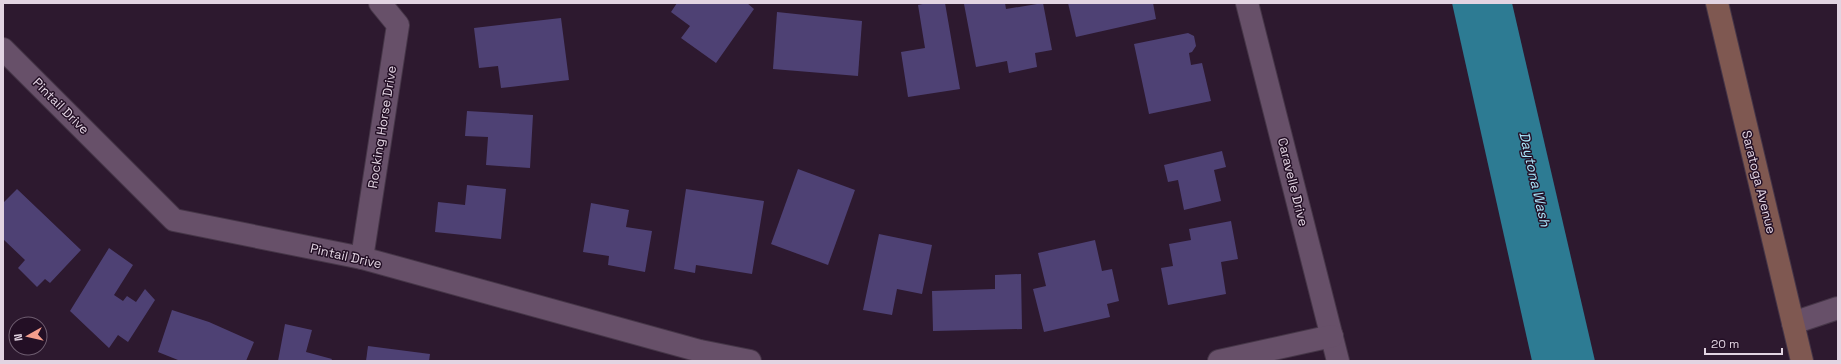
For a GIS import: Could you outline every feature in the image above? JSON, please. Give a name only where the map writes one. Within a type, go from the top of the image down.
[{"type":"street","name":"Rocking Horse Drive","points":[[362,258],[398,25],[380,3]]},
{"type":"street","name":"Caravelle Drive","points":[[1248,3],[1338,361]]},
{"type":"street","name":"Saratoga Avenue","points":[[1717,3],[1802,361]]},
{"type":"street","name":"Pintail Drive","points":[[3,49],[174,220],[362,258],[699,356],[750,361]]},
{"type":"street","points":[[1793,323],[1838,308]]},
{"type":"street","points":[[1219,361],[1332,336]]},
{"type":"water","name":"Daytona Wash","points":[[1452,3],[1512,3],[1595,361],[1532,361]]},
{"type":"building","points":[[677,3],[747,3],[754,9],[716,63],[681,38],[690,26],[671,12]]},
{"type":"building","points":[[927,3],[945,3],[960,89],[908,97],[901,52],[925,48],[918,5]]},
{"type":"building","points":[[1005,3],[1006,9],[1043,3],[1052,50],[1035,53],[1037,67],[1009,73],[1007,61],[976,67],[964,4]]},
{"type":"building","points":[[1068,3],[1153,3],[1156,19],[1076,37]]},
{"type":"building","points":[[777,12],[862,21],[858,76],[773,69]]},
{"type":"building","points":[[561,18],[569,80],[501,88],[498,66],[479,68],[474,28]]},
{"type":"building","points":[[1188,33],[1194,36],[1196,46],[1192,52],[1189,53],[1191,65],[1202,63],[1211,101],[1149,114],[1134,44]]},
{"type":"building","points":[[467,111],[533,115],[530,168],[486,165],[488,137],[465,136]]},
{"type":"building","points":[[1222,151],[1226,167],[1214,170],[1221,201],[1184,210],[1178,180],[1168,182],[1164,165]]},
{"type":"building","points":[[798,169],[855,190],[828,265],[771,244]]},
{"type":"building","points":[[467,185],[506,189],[501,239],[435,232],[438,202],[465,205]]},
{"type":"building","points":[[17,189],[81,250],[50,283],[45,279],[37,287],[18,268],[25,260],[3,239],[3,203]]},
{"type":"building","points":[[686,189],[764,201],[752,274],[696,265],[695,273],[674,269]]},
{"type":"building","points":[[591,203],[629,210],[626,227],[652,231],[645,272],[608,265],[609,256],[583,252]]},
{"type":"building","points":[[1231,221],[1238,259],[1221,262],[1226,294],[1168,305],[1161,268],[1173,266],[1169,244],[1191,240],[1189,229]]},
{"type":"building","points":[[879,234],[932,245],[922,294],[897,289],[892,315],[863,310]]},
{"type":"building","points":[[1095,240],[1102,271],[1112,269],[1119,301],[1107,304],[1110,317],[1044,332],[1033,289],[1046,286],[1038,253]]},
{"type":"building","points":[[109,248],[133,265],[114,295],[123,301],[127,296],[136,302],[145,289],[155,300],[128,342],[118,335],[109,348],[70,311]]},
{"type":"building","points":[[1021,274],[1022,329],[933,331],[932,291],[995,289],[995,275]]},
{"type":"building","points":[[172,310],[209,322],[254,342],[246,361],[178,361],[158,352]]},
{"type":"building","points":[[285,324],[312,330],[306,352],[332,359],[331,361],[278,361]]},
{"type":"building","points":[[368,346],[430,354],[429,361],[366,361]]}]
